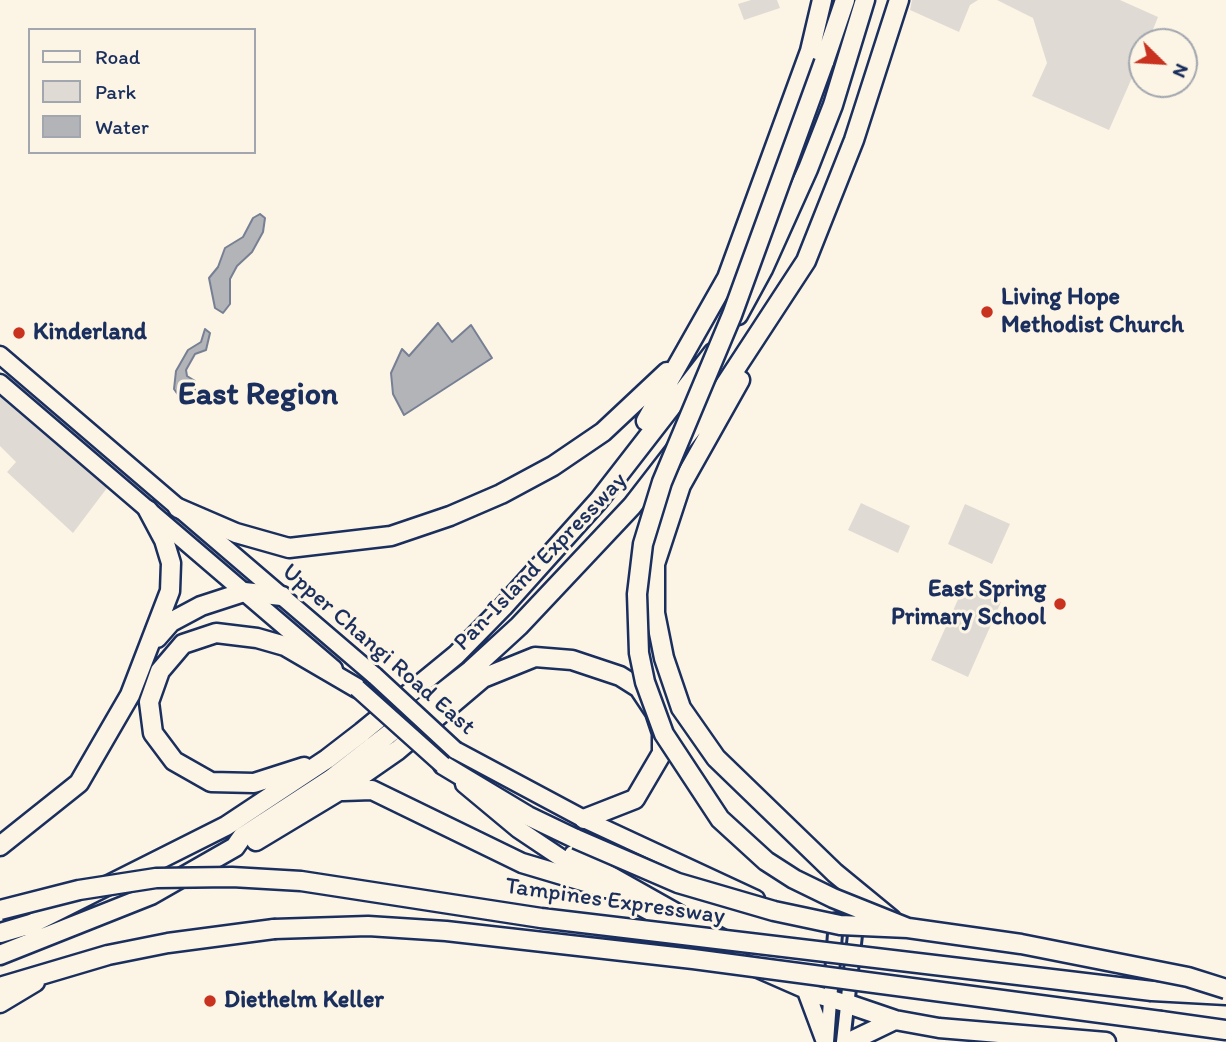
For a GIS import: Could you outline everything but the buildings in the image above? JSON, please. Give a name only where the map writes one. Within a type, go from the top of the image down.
[{"type":"highway","points":[[569,530],[654,411],[727,278],[810,51],[822,0]]},
{"type":"highway","points":[[845,0],[732,315],[662,482],[643,544],[637,594],[639,653],[645,682],[664,734],[720,819],[766,861],[794,879],[832,898],[906,928]]},
{"type":"highway","name":"Pan-Island Expressway","points":[[0,933],[31,924],[226,826],[327,759],[456,655],[503,607],[617,478],[729,333],[763,269],[808,169],[837,94],[865,0]]},
{"type":"highway","name":"Pan-Island Expressway","points":[[0,955],[152,895],[234,847],[242,837],[331,779],[461,679],[519,626],[632,506],[721,391],[806,261],[830,205],[899,0]]},
{"type":"highway","points":[[765,326],[749,364],[681,485],[667,520],[655,564],[655,613],[664,659],[681,708],[716,758],[835,873],[906,928]]},
{"type":"highway","points":[[178,508],[236,533],[289,548],[391,536],[481,503],[553,466],[612,424],[647,394],[683,354]]},
{"type":"highway","points":[[0,846],[79,783],[130,695],[170,591],[171,563],[164,540],[148,510]]},
{"type":"highway","points":[[150,646],[172,622],[201,606],[244,592],[282,596]]},
{"type":"highway","points":[[327,759],[254,783],[211,782],[174,761],[153,733],[149,702],[160,671],[183,644],[216,633],[257,638],[285,646],[357,688]]},
{"type":"highway","points":[[234,847],[245,847],[339,792],[398,750],[483,678],[525,660],[552,657],[609,672],[639,688],[654,712],[662,733],[662,753],[635,799],[584,819]]},
{"type":"highway","points":[[443,765],[528,816],[576,839],[678,883],[774,911],[840,925],[906,928],[1017,944],[1226,981]]},
{"type":"highway","points":[[339,792],[372,790],[522,863],[606,888]]},
{"type":"highway","points":[[835,873],[855,908],[856,926],[906,928],[1115,962],[1188,977],[1226,989]]},
{"type":"highway","name":"Tampines Expressway","points":[[0,910],[79,890],[156,878],[232,877],[301,881],[541,918],[1152,991],[1226,995]]},
{"type":"highway","name":"Tampines Expressway","points":[[50,973],[107,955],[168,943],[274,929],[368,926],[446,931],[693,959],[1226,1030]]},
{"type":"highway","points":[[0,987],[50,973]]},
{"type":"highway","points":[[0,1003],[16,996],[50,973]]},
{"type":"highway","points":[[840,1002],[895,1020],[975,1032],[1106,1042]]},
{"type":"highway","points":[[849,1042],[895,1020]]},
{"type":"main road","name":"Upper Changi Road East","points":[[0,355],[282,596],[455,750],[584,819],[754,898],[856,926]]},
{"type":"main road","name":"Upper Changi Road East","points":[[0,383],[357,688],[500,815],[606,888],[716,948],[806,991],[840,1002]]},
{"type":"main road","points":[[203,556],[210,546],[210,534]]},
{"type":"main road","name":"Upper Changi Road East","points":[[540,841],[578,856],[711,931],[761,960],[773,975]]},
{"type":"main road","points":[[806,991],[826,1042]]},
{"type":"street","points":[[836,920],[843,1042]]},
{"type":"street","points":[[826,1042],[840,1002],[856,926]]},
{"type":"green space","points":[[751,0],[777,0],[780,8],[744,20],[738,4]]},
{"type":"green space","points":[[912,0],[978,0],[970,5],[959,32],[910,10]]},
{"type":"green space","points":[[997,0],[1120,0],[1158,17],[1154,28],[1128,28],[1128,87],[1109,130],[1032,96],[1047,63],[1033,18]]},
{"type":"green space","points":[[0,395],[110,484],[73,533],[7,472],[16,462],[0,446]]},
{"type":"green space","points":[[861,503],[910,526],[898,553],[848,530]]},
{"type":"green space","points":[[965,504],[1010,524],[992,564],[948,544]]},
{"type":"green space","points":[[964,586],[1001,602],[968,677],[931,660]]},
{"type":"water","points":[[260,214],[265,218],[263,232],[252,252],[237,266],[230,279],[230,304],[223,313],[215,308],[209,278],[218,267],[225,248],[243,237],[253,218]]},
{"type":"water","points":[[438,323],[452,342],[471,325],[492,358],[404,415],[393,394],[391,373],[402,349],[409,356]]},
{"type":"water","points":[[205,329],[210,333],[206,350],[195,354],[186,370],[187,376],[195,381],[195,391],[188,396],[179,396],[174,389],[176,371],[188,350],[201,342]]},
{"type":"place","name":"Living Hope Methodist Church","points":[[987,312]]},
{"type":"place","name":"Kinderland","points":[[19,333]]},
{"type":"place","name":"East Spring Primary School","points":[[1060,604]]},
{"type":"place","name":"Diethelm Keller","points":[[210,1001]]},
{"type":"district","name":"East Region","points":[[258,396]]}]
